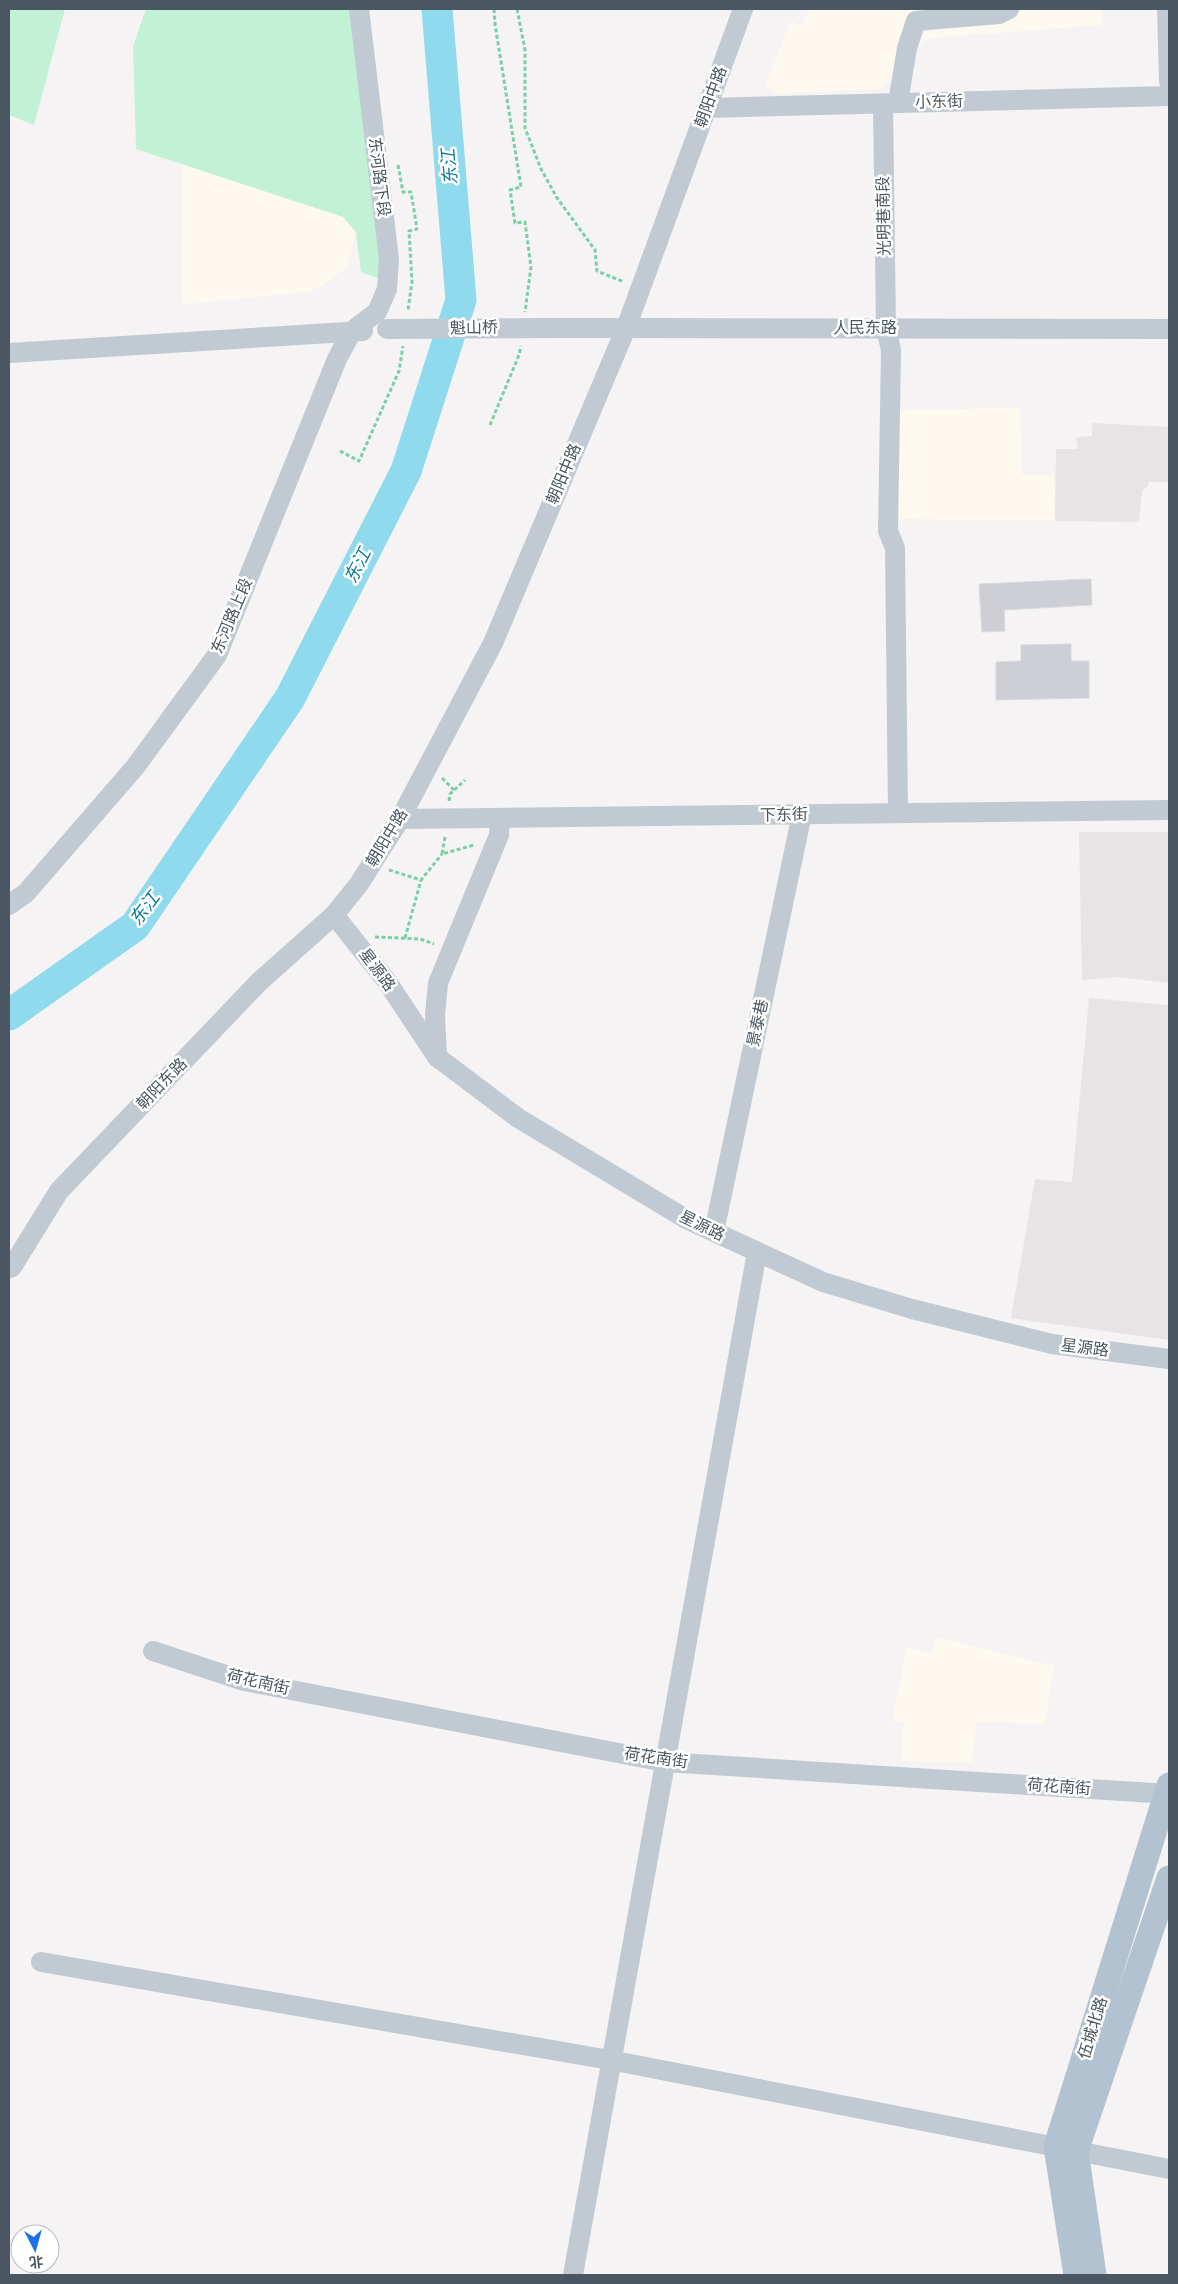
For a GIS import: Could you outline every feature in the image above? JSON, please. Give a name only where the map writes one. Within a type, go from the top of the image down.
[{"type":"main road","name":"伍城北路","points":[[1076,2275],[1066,2149],[1168,1791]]},
{"type":"main road","name":"伍城北路","points":[[1094,2275],[1066,2149],[1169,1878]]},
{"type":"street","name":"东河路下段","points":[[352,331],[377,312],[387,289],[389,259],[359,9]]},
{"type":"street","name":"朝阳中路","points":[[334,916],[360,884],[400,819],[493,643],[626,328],[743,9]]},
{"type":"street","name":"光明巷南段","points":[[898,813],[896,548],[888,531],[891,350],[886,328],[891,103],[916,21],[1000,14],[1009,9]]},
{"type":"street","points":[[1167,9],[1169,80]]},
{"type":"street","name":"小东街","points":[[708,108],[1169,96]]},
{"type":"street","name":"魁山桥","points":[[9,353],[387,329],[562,328]]},
{"type":"street","name":"人民东路","points":[[562,328],[1169,329]]},
{"type":"street","name":"东河路上段","points":[[9,905],[26,893],[136,766],[217,655],[337,359],[352,331]]},
{"type":"street","name":"下东街","points":[[400,819],[1169,810]]},
{"type":"street","name":"景泰巷","points":[[714,1232],[802,814]]},
{"type":"street","points":[[437,1057],[435,1015],[438,983],[499,835],[500,818]]},
{"type":"street","name":"星源路","points":[[334,916],[386,980],[437,1057],[518,1118],[686,1219],[823,1282],[912,1309],[1052,1344],[1169,1359]]},
{"type":"street","name":"朝阳东路","points":[[9,1268],[12,1267],[59,1190],[259,982],[334,916]]},
{"type":"street","points":[[573,2275],[756,1252]]},
{"type":"street","name":"荷花南街","points":[[152,1651],[244,1681],[665,1762],[1168,1791]]},
{"type":"street","points":[[41,1962],[610,2060],[1169,2169]]},
{"type":"path","points":[[494,9],[521,187],[510,190],[515,223],[525,222],[531,267],[525,316]]},
{"type":"path","points":[[517,9],[526,50],[525,128],[541,169],[557,198],[595,250],[597,271],[640,289]]},
{"type":"path","points":[[490,425],[519,355],[521,345]]},
{"type":"path","points":[[440,777],[454,790]]},
{"type":"path","points":[[449,805],[450,794],[464,780]]},
{"type":"path","points":[[405,938],[421,880],[442,854],[446,831]]},
{"type":"path","points":[[442,854],[474,845]]},
{"type":"path","points":[[383,868],[396,874],[421,880]]},
{"type":"path","points":[[375,937],[420,939],[437,946]]},
{"type":"shaded area","points":[[809,9],[1102,9],[1102,25],[931,38],[920,45],[881,89],[774,94],[766,83],[791,21],[802,26]]},
{"type":"shaded area","points":[[182,164],[343,217],[356,232],[347,267],[320,287],[307,292],[188,304],[181,302]]},
{"type":"shaded area","points":[[1020,408],[1022,475],[1054,475],[1055,520],[894,519],[898,410]]},
{"type":"shaded area","points":[[1092,423],[1169,427],[1169,482],[1149,482],[1142,491],[1139,522],[1055,521],[1056,449],[1078,449],[1076,437],[1092,436]]},
{"type":"shaded area","points":[[1079,832],[1169,832],[1169,983],[1118,977],[1082,980]]},
{"type":"shaded area","points":[[1089,998],[1169,1005],[1169,1340],[1011,1318],[1035,1179],[1072,1182]]},
{"type":"shaded area","points":[[936,1637],[1054,1666],[1045,1724],[976,1722],[972,1762],[901,1761],[904,1722],[892,1721],[907,1647],[931,1653]]},
{"type":"green space","points":[[9,9],[65,9],[34,125],[9,115]]},
{"type":"green space","points":[[146,9],[351,9],[356,68],[381,255],[380,279],[361,272],[356,232],[343,217],[136,149],[133,46]]},
{"type":"building","points":[[1091,579],[1092,605],[1004,610],[1005,631],[982,632],[979,584]]},
{"type":"building","points":[[1071,644],[1071,661],[1089,661],[1089,698],[996,700],[996,662],[1021,661],[1021,645]]},
{"type":"waterway","name":"东江","points":[[9,1015],[135,926],[290,698],[406,471],[461,300],[437,9]]}]
